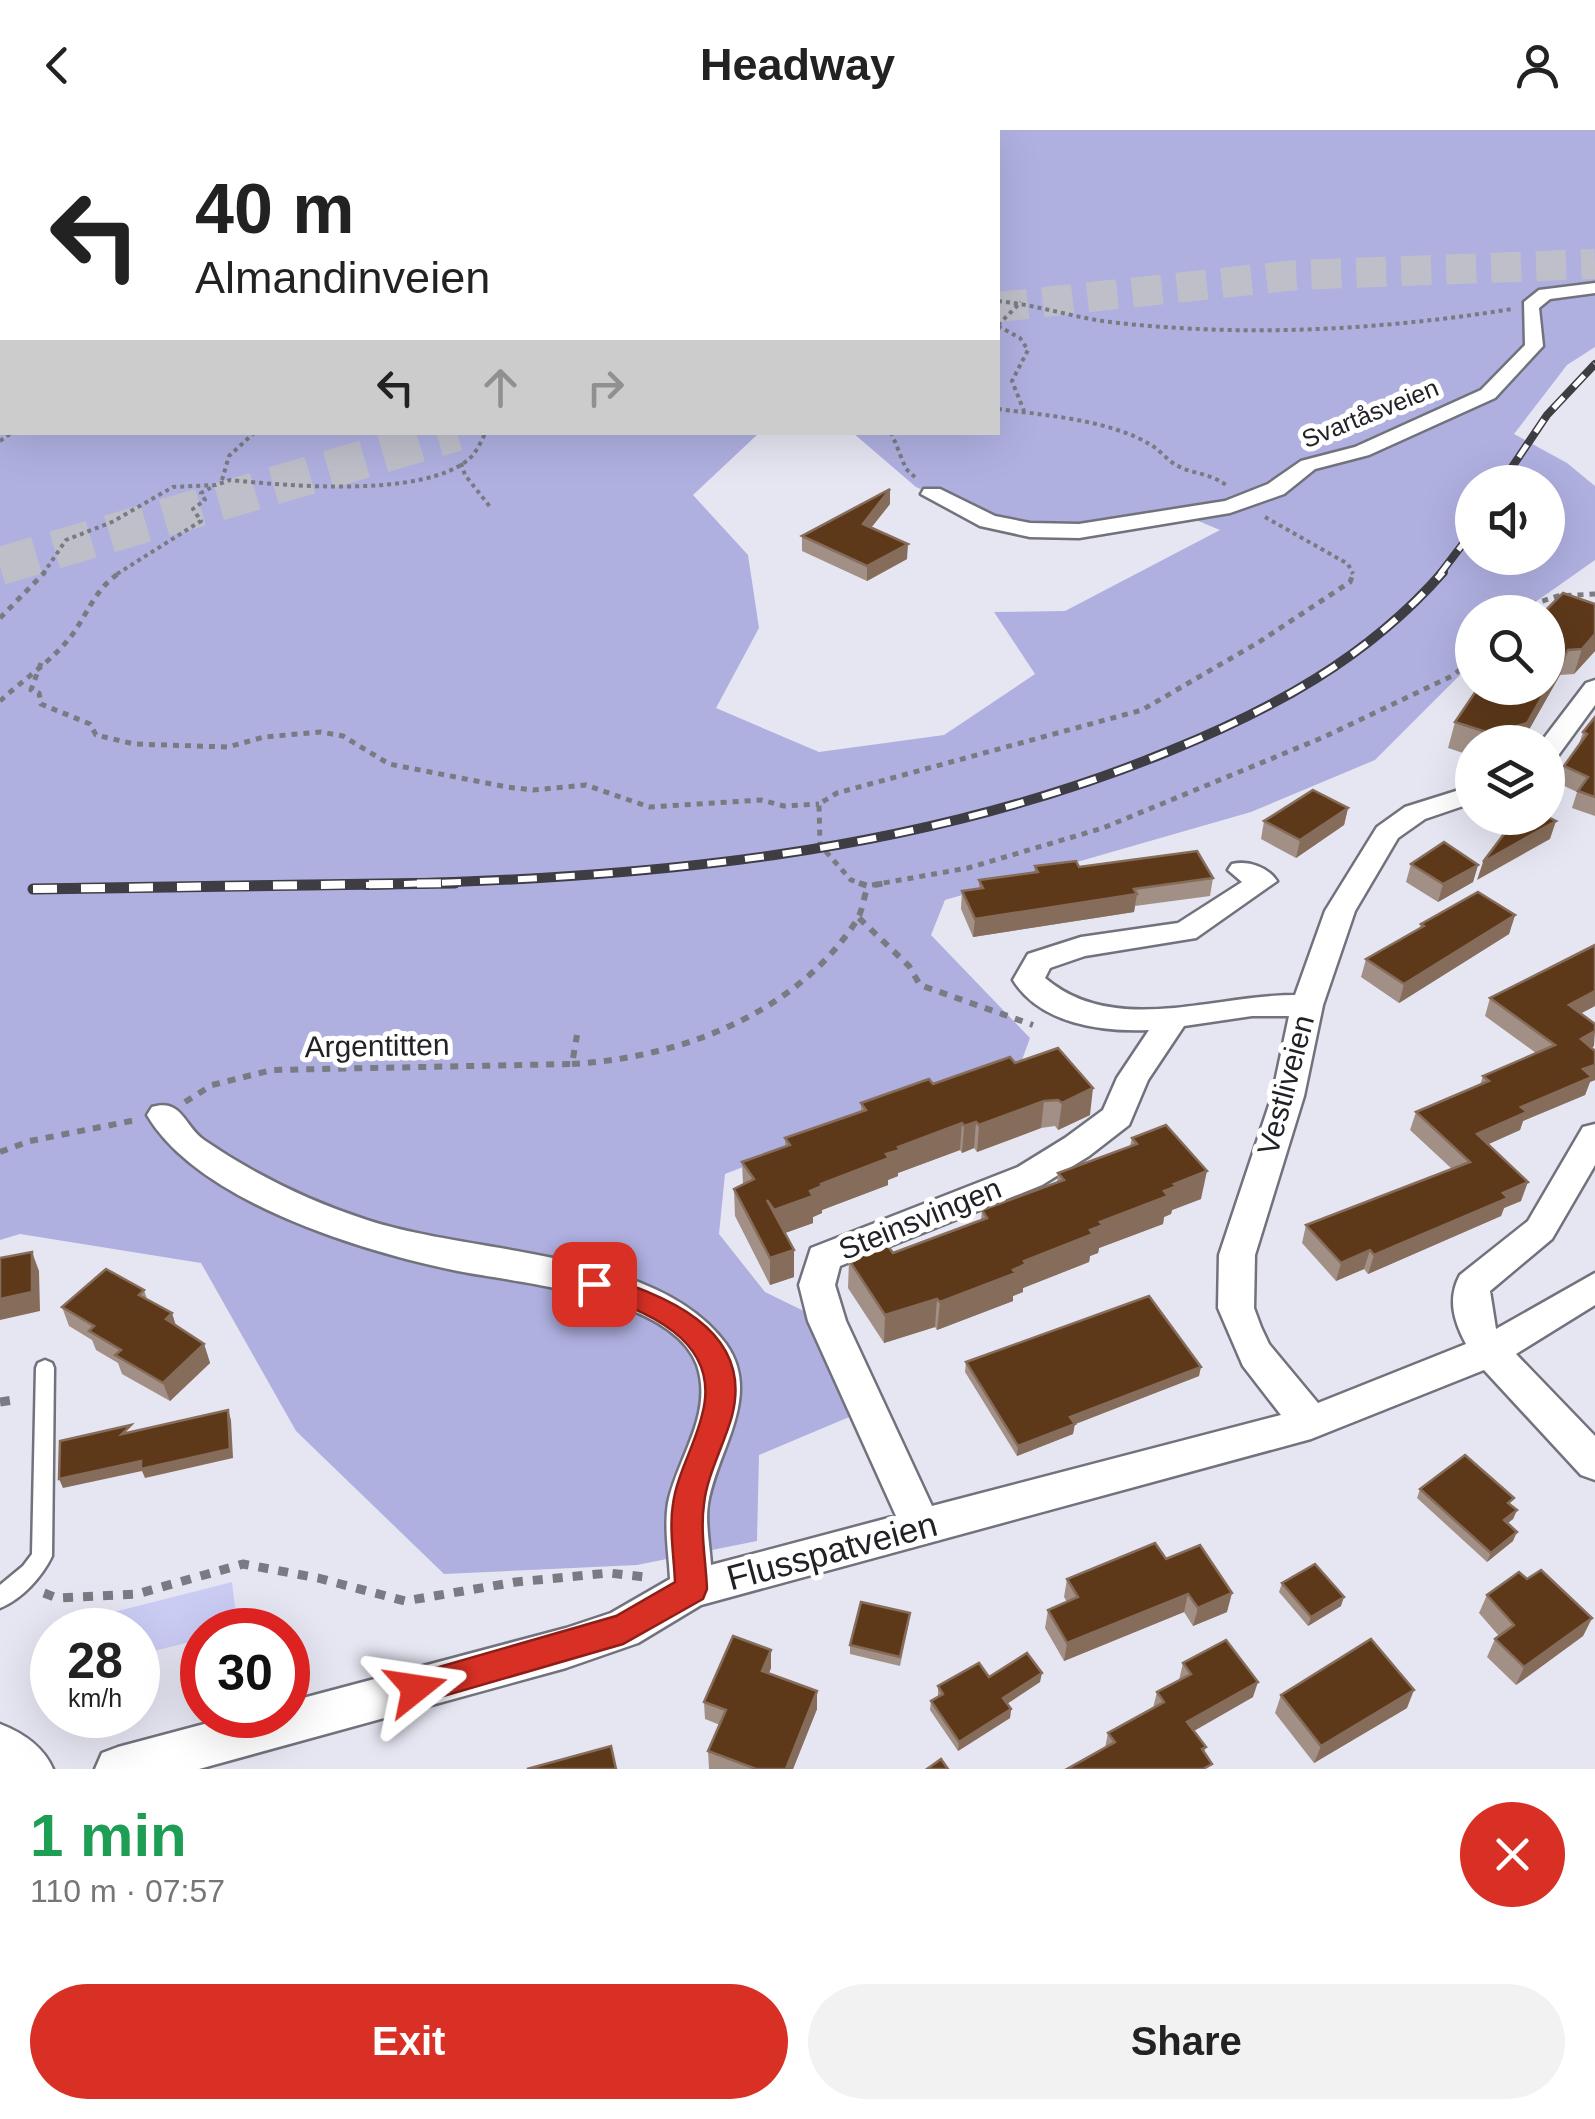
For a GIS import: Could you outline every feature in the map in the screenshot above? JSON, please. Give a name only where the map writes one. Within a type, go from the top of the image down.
[{"type":"street","points":[[1530,306],[1545,294],[1595,288]]},
{"type":"street","name":"Svartåsveien","points":[[932,494],[988,520],[1030,530],[1079,531],[1232,506],[1276,489],[1308,465],[1362,451],[1488,394],[1534,346],[1530,306]]},
{"type":"street","points":[[1565,728],[1595,688]]},
{"type":"street","name":"Vestliveien","points":[[1311,1423],[1256,1356],[1236,1308],[1238,1255],[1288,1096],[1307,1006],[1340,911],[1387,834],[1415,813],[1455,800]]},
{"type":"street","points":[[1242,870],[1262,881],[1186,930],[1081,947],[1038,961],[1028,980],[1043,997],[1069,1010],[1134,1022],[1173,1020],[1247,1006],[1307,1006]]},
{"type":"street","name":"Steinsvingen","points":[[921,1527],[827,1321],[817,1285],[824,1258],[1030,1176],[1077,1146],[1117,1117],[1133,1078],[1173,1020]]},
{"type":"street","points":[[164,1115],[188,1146],[280,1202],[364,1233],[457,1257],[558,1272],[632,1296],[686,1323],[714,1357],[721,1392],[710,1445],[688,1504],[691,1589]]},
{"type":"street","points":[[1595,1136],[1540,1230],[1473,1284],[1469,1304],[1476,1332],[1490,1351],[1595,1463]]},
{"type":"street","name":"Flusspatveien","points":[[118,1769],[566,1648],[623,1629],[691,1589],[1311,1423],[1490,1351],[1595,1287]]},
{"type":"lane","points":[[0,1598],[20,1583],[42,1556],[46,1538],[45,1368]]},
{"type":"path","points":[[1000,301],[1020,302],[1094,321],[1214,331],[1397,328],[1530,306]]},
{"type":"path","points":[[1000,324],[1020,302]]},
{"type":"path","points":[[1000,327],[1020,338],[1028,350],[1012,381],[1025,412]]},
{"type":"path","points":[[41,664],[30,690],[39,692],[41,704],[90,724],[96,735],[134,744],[228,747],[264,737],[321,732],[343,736],[389,764],[520,789],[586,785],[649,807],[761,800],[784,806],[819,804],[837,793],[911,770],[1142,710],[1259,642],[1350,582],[1354,572],[1327,551],[1279,523],[1232,506],[1236,491],[1213,475],[1177,466],[1150,444],[1064,417],[1000,408]]},
{"type":"path","points":[[0,701],[72,634],[83,613],[112,578],[201,521],[193,509],[205,500],[201,494],[226,476],[229,456],[252,435]]},
{"type":"path","points":[[0,618],[53,564],[58,548],[66,540],[112,522],[172,487],[216,485],[230,480],[378,484],[431,476],[468,459],[484,435]]},
{"type":"path","points":[[891,435],[906,469],[932,494]]},
{"type":"path","points":[[461,463],[466,478],[481,491],[491,508]]},
{"type":"path","points":[[1565,596],[1595,594]]},
{"type":"path","points":[[819,804],[820,845],[851,880],[868,886],[968,868],[1104,828],[1195,787],[1324,737],[1455,674]]},
{"type":"path","points":[[868,886],[859,918],[909,966],[920,984],[1043,1028],[1069,1010]]},
{"type":"path","name":"Argentitten","points":[[164,1115],[212,1085],[272,1070],[609,1064],[724,1030],[771,1003],[805,976],[859,918]]},
{"type":"path","points":[[572,1064],[578,1035]]},
{"type":"path","points":[[0,1152],[30,1141],[164,1115]]},
{"type":"path","points":[[20,1583],[57,1598],[137,1594],[243,1564],[318,1578],[405,1601],[516,1582],[609,1573],[691,1589]]},
{"type":"shaded area","points":[[1000,130],[1595,130],[1595,347],[1567,365],[1514,434],[1567,463],[1595,486],[1595,560],[1545,595],[1455,595],[1455,680],[1375,760],[1251,812],[945,900],[931,935],[1030,1038],[1022,1060],[725,1174],[719,1234],[765,1292],[808,1313],[854,1415],[759,1455],[757,1541],[637,1565],[444,1574],[296,1431],[201,1263],[20,1234],[0,1240],[0,435],[757,435],[693,495],[748,555],[759,628],[716,708],[819,752],[944,735],[1035,674],[994,612],[1065,611],[1220,530],[1196,520],[1058,528],[959,506],[916,487],[855,435],[1000,435]]},
{"type":"shaded area","points":[[232,1582],[235,1608],[180,1608],[180,1644],[160,1650],[160,1608],[130,1608]]},
{"type":"building","points":[[890,489],[863,524],[908,544],[867,566],[802,536]]},
{"type":"building","points":[[1563,593],[1595,604],[1595,634],[1582,649],[1568,650],[1565,655],[1565,595]]},
{"type":"building","points":[[1466,705],[1537,705],[1527,723],[1520,725],[1455,722]]},
{"type":"building","points":[[1595,717],[1595,797],[1578,791],[1588,777],[1565,766],[1587,734],[1583,732]]},
{"type":"building","points":[[1313,790],[1348,808],[1300,840],[1264,821]]},
{"type":"building","points":[[1503,835],[1531,835],[1483,862]]},
{"type":"building","points":[[1444,842],[1478,865],[1443,884],[1411,864]]},
{"type":"building","points":[[1197,851],[1213,878],[1134,889],[1137,894],[975,919],[962,891],[983,888],[979,880],[1038,872],[1035,866],[1076,861],[1079,867]]},
{"type":"building","points":[[1478,892],[1515,915],[1404,984],[1366,959],[1424,926],[1421,924]]},
{"type":"building","points":[[1595,945],[1595,991],[1569,1005],[1595,1024],[1595,1031],[1581,1039],[1595,1051],[1595,1065],[1583,1069],[1592,1077],[1521,1107],[1527,1112],[1477,1134],[1528,1182],[1503,1193],[1508,1198],[1374,1255],[1370,1250],[1341,1263],[1306,1225],[1470,1162],[1416,1112],[1489,1081],[1483,1076],[1555,1045],[1490,998]]},
{"type":"building","points":[[1058,1048],[1093,1088],[1062,1103],[1044,1101],[979,1125],[962,1123],[898,1147],[900,1150],[886,1154],[889,1158],[821,1184],[810,1191],[813,1196],[774,1210],[767,1200],[794,1250],[770,1258],[734,1189],[754,1179],[742,1162],[790,1145],[785,1138],[866,1110],[861,1103],[929,1079],[933,1084],[1010,1057],[1015,1063]]},
{"type":"building","points":[[1166,1125],[1207,1171],[1174,1184],[1177,1186],[1164,1191],[1168,1196],[1100,1222],[1103,1225],[1090,1230],[1093,1234],[1024,1261],[1026,1264],[1013,1270],[1016,1273],[940,1302],[937,1299],[885,1315],[849,1260],[888,1246],[893,1253],[987,1218],[982,1210],[1064,1180],[1058,1173],[1137,1144],[1132,1138]]},
{"type":"building","points":[[32,1252],[32,1292],[0,1299],[0,1258]]},
{"type":"building","points":[[106,1269],[144,1290],[139,1295],[172,1313],[166,1319],[204,1344],[163,1383],[115,1355],[121,1350],[89,1331],[94,1326],[62,1307]]},
{"type":"building","points":[[1149,1296],[1201,1367],[1070,1417],[1075,1424],[1018,1446],[966,1362]]},
{"type":"building","points":[[228,1410],[230,1449],[141,1469],[141,1461],[59,1479],[60,1441],[131,1425],[122,1434]]},
{"type":"building","points":[[1465,1455],[1514,1498],[1508,1503],[1517,1510],[1504,1520],[1517,1532],[1491,1553],[1420,1489]]},
{"type":"building","points":[[1155,1543],[1166,1559],[1200,1545],[1232,1593],[1198,1608],[1188,1594],[1067,1643],[1048,1610],[1078,1597],[1067,1579]]},
{"type":"building","points":[[1315,1564],[1344,1597],[1311,1617],[1282,1583]]},
{"type":"building","points":[[1541,1570],[1592,1618],[1524,1667],[1495,1639],[1514,1625],[1487,1595],[1519,1572],[1527,1579]]},
{"type":"building","points":[[861,1602],[910,1613],[900,1657],[850,1645]]},
{"type":"building","points":[[733,1636],[771,1650],[762,1671],[817,1691],[786,1769],[756,1769],[708,1751],[726,1710],[704,1702]]},
{"type":"building","points":[[1371,1639],[1414,1690],[1321,1746],[1281,1695]]},
{"type":"building","points":[[1226,1640],[1258,1682],[1187,1722],[1206,1747],[1202,1749],[1212,1764],[1203,1769],[1067,1769],[1115,1742],[1108,1733],[1164,1702],[1157,1692],[1191,1674],[1183,1663]]},
{"type":"building","points":[[1027,1653],[1042,1673],[1003,1698],[1011,1709],[959,1742],[931,1701],[943,1694],[938,1686],[979,1663],[989,1677]]},
{"type":"building","points":[[611,1746],[616,1769],[527,1769]]},
{"type":"building","points":[[941,1759],[948,1769],[927,1769]]},
{"type":"tunnel","points":[[1000,307],[1296,275],[1595,264]]},
{"type":"tunnel","points":[[0,566],[447,435]]},
{"type":"railway","points":[[1513,465],[1547,415],[1595,364]]},
{"type":"railway","points":[[1440,574],[1455,554]]},
{"type":"railway","points":[[414,884],[672,868],[773,855],[972,816],[1070,788],[1167,752],[1280,699],[1350,656],[1414,603],[1443,572]]},
{"type":"railway","points":[[414,884],[455,883]]},
{"type":"railway","points":[[33,889],[414,884]]},
{"type":"railway","points":[[366,885],[414,884]]},
{"type":"route","points":[[416,1688],[623,1629],[691,1589],[688,1504],[710,1445],[721,1392],[720,1374],[704,1341],[686,1323],[632,1296],[594,1284]]}]
